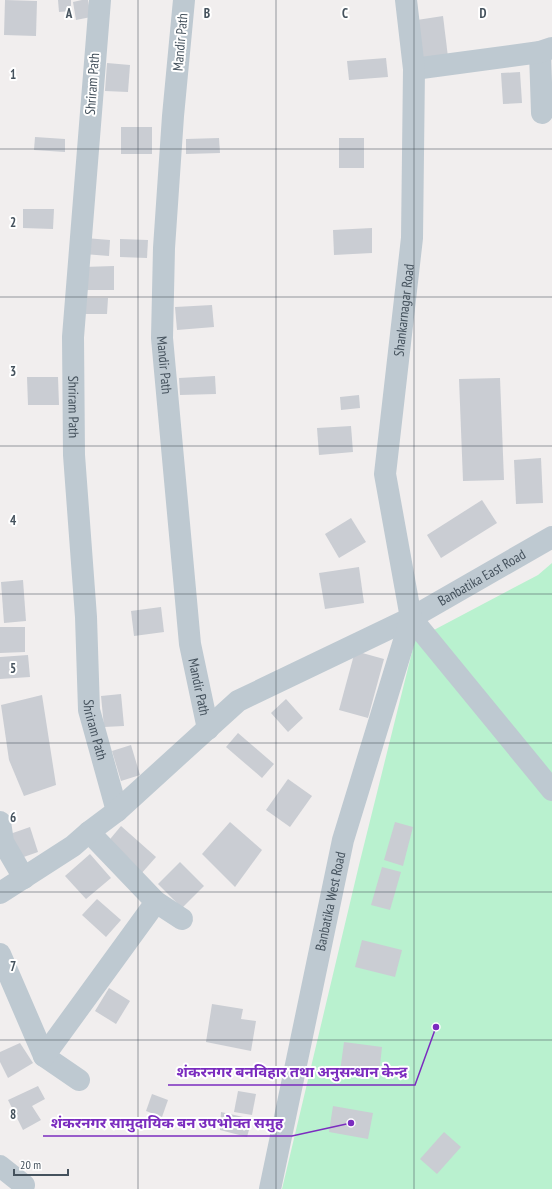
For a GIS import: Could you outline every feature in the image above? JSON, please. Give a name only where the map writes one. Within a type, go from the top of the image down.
[{"type":"street","name":"Shriram Path","points":[[100,0],[73,337],[74,455],[86,617],[89,710],[117,811]]},
{"type":"street","name":"Mandir Path","points":[[184,0],[173,116],[164,248],[162,338],[190,644],[208,729]]},
{"type":"street","name":"Shankarnagar Road","points":[[406,0],[414,69],[412,238],[385,474],[411,618]]},
{"type":"street","points":[[414,69],[546,50],[542,113]]},
{"type":"street","name":"Banbatika East Road","points":[[0,893],[72,846],[117,811],[238,702],[411,618],[552,537]]},
{"type":"street","points":[[411,618],[552,790]]},
{"type":"street","name":"Banbatika West Road","points":[[270,1189],[343,840],[411,618]]},
{"type":"street","points":[[0,822],[3,842],[24,878]]},
{"type":"street","points":[[89,832],[156,902],[182,919]]},
{"type":"street","points":[[44,1056],[156,902]]},
{"type":"street","points":[[0,954],[44,1056],[79,1080]]},
{"type":"street","points":[[0,1166],[24,1185]]},
{"type":"green space","points":[[552,563],[552,1189],[282,1189],[359,865],[415,640],[538,575]]},
{"type":"building","points":[[5,0],[37,1],[36,36],[4,35]]},
{"type":"building","points":[[58,0],[71,0],[71,11],[59,12]]},
{"type":"building","points":[[88,0],[91,17],[76,20],[73,2]]},
{"type":"building","points":[[443,16],[448,57],[422,60],[417,20]]},
{"type":"building","points":[[386,58],[388,77],[349,80],[347,61]]},
{"type":"building","points":[[107,63],[130,65],[128,92],[105,91]]},
{"type":"building","points":[[520,72],[522,103],[503,104],[501,73]]},
{"type":"building","points":[[121,127],[152,127],[152,154],[121,154]]},
{"type":"building","points":[[35,137],[65,139],[65,152],[34,150]]},
{"type":"building","points":[[219,138],[220,153],[186,154],[186,139]]},
{"type":"building","points":[[339,138],[364,138],[364,168],[339,168]]},
{"type":"building","points":[[23,209],[54,209],[53,229],[23,228]]},
{"type":"building","points":[[372,228],[372,253],[334,255],[333,230]]},
{"type":"building","points":[[85,238],[110,240],[109,256],[84,254]]},
{"type":"building","points":[[120,239],[148,240],[147,258],[120,257]]},
{"type":"building","points":[[114,266],[114,290],[84,290],[83,267]]},
{"type":"building","points":[[82,298],[108,298],[107,314],[82,314]]},
{"type":"building","points":[[212,305],[214,327],[177,330],[175,307]]},
{"type":"building","points":[[215,376],[216,394],[180,395],[179,378]]},
{"type":"building","points":[[27,377],[58,377],[59,405],[28,405]]},
{"type":"building","points":[[500,378],[504,480],[463,481],[459,379]]},
{"type":"building","points":[[359,395],[360,408],[341,410],[340,397]]},
{"type":"building","points":[[351,426],[353,452],[319,455],[317,428]]},
{"type":"building","points":[[541,458],[543,503],[516,504],[514,460]]},
{"type":"building","points":[[482,500],[497,523],[441,558],[427,535]]},
{"type":"building","points":[[351,518],[366,542],[339,558],[325,534]]},
{"type":"building","points":[[359,567],[364,603],[325,609],[319,573]]},
{"type":"building","points":[[23,580],[26,621],[4,623],[1,582]]},
{"type":"building","points":[[161,607],[164,632],[134,636],[131,611]]},
{"type":"building","points":[[0,627],[25,627],[25,652],[0,653]]},
{"type":"building","points":[[355,651],[384,659],[368,718],[339,710]]},
{"type":"building","points":[[28,655],[30,677],[0,679],[0,657]]},
{"type":"building","points":[[121,694],[124,726],[104,727],[101,696]]},
{"type":"building","points":[[42,695],[56,785],[24,796],[9,760],[1,705]]},
{"type":"building","points":[[286,699],[303,718],[288,732],[271,713]]},
{"type":"building","points":[[238,733],[274,764],[262,778],[226,747]]},
{"type":"building","points":[[131,745],[140,775],[121,781],[112,751]]},
{"type":"building","points":[[288,779],[312,796],[290,827],[266,810]]},
{"type":"building","points":[[230,822],[262,850],[235,887],[202,854]]},
{"type":"building","points":[[395,822],[413,827],[403,866],[384,860]]},
{"type":"building","points":[[121,826],[156,857],[140,875],[106,844]]},
{"type":"building","points":[[30,827],[38,852],[18,859],[10,834]]},
{"type":"building","points":[[90,854],[111,878],[86,899],[65,876]]},
{"type":"building","points":[[180,862],[204,886],[182,908],[158,884]]},
{"type":"building","points":[[382,867],[401,872],[390,910],[371,905]]},
{"type":"building","points":[[97,899],[121,920],[106,937],[82,915]]},
{"type":"building","points":[[362,940],[402,950],[395,977],[355,967]]},
{"type":"building","points":[[109,988],[130,1001],[116,1024],[95,1011]]},
{"type":"building","points":[[212,1004],[243,1009],[241,1019],[256,1021],[251,1051],[206,1042]]},
{"type":"building","points":[[344,1042],[382,1047],[379,1075],[340,1072]]},
{"type":"building","points":[[20,1043],[33,1063],[8,1078],[0,1062],[0,1052]]},
{"type":"building","points":[[38,1086],[45,1099],[32,1106],[41,1120],[23,1130],[8,1100]]},
{"type":"building","points":[[238,1091],[256,1094],[252,1115],[234,1112]]},
{"type":"building","points":[[152,1094],[168,1100],[162,1117],[146,1111]]},
{"type":"building","points":[[333,1106],[373,1113],[368,1139],[329,1132]]},
{"type":"building","points":[[221,1112],[252,1119],[247,1137],[220,1130]]},
{"type":"building","points":[[444,1132],[461,1147],[437,1174],[420,1159]]},
{"type":"place","name":"शंकरनगर बनविहार तथा अनुसन्धान केन्द्र","points":[[436,1027]]},
{"type":"place","name":"शंकरनगर सामुदायिक बन उपभोक्त समुह","points":[[351,1123]]}]
